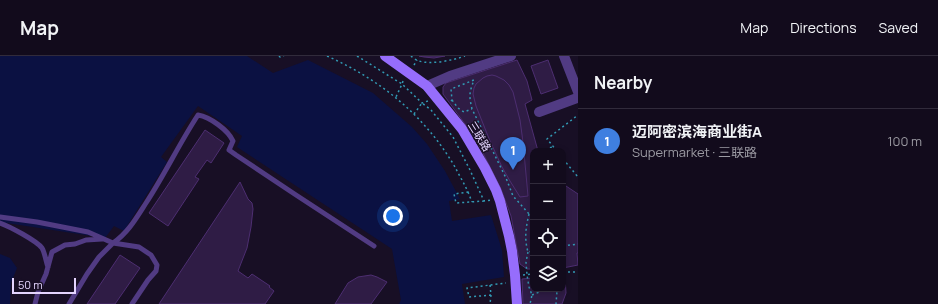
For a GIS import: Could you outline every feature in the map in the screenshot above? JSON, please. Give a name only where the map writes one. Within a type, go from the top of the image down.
[{"type":"main road","name":"三联路","points":[[385,56],[427,86],[462,129],[485,168],[498,195],[512,251],[516,275],[517,304]]},
{"type":"street","points":[[427,86],[450,76],[511,56]]},
{"type":"street","points":[[540,112],[578,96],[564,56]]},
{"type":"lane","points":[[69,304],[99,257],[120,238],[135,220],[198,116],[203,116],[220,126],[231,136],[233,141],[229,150],[374,246]]},
{"type":"lane","points":[[0,217],[37,222],[88,232],[113,243],[138,247],[150,255],[157,265],[156,271],[132,304]]},
{"type":"lane","points":[[0,223],[35,242],[42,249],[48,268]]},
{"type":"lane","points":[[35,304],[52,252],[65,245],[75,244],[86,240],[104,239]]},
{"type":"path","points":[[279,56],[284,56]]},
{"type":"path","points":[[327,56],[345,64],[363,75],[385,90],[414,114],[449,158],[465,185],[472,202]]},
{"type":"path","points":[[357,56],[402,84],[431,110],[453,137],[484,201]]},
{"type":"path","points":[[411,56],[420,61],[432,62],[452,60],[465,56]]},
{"type":"path","points":[[395,98],[404,79]]},
{"type":"path","points":[[472,109],[464,112],[458,108],[452,100],[451,89],[474,80],[470,90],[469,99],[472,109],[506,178],[513,196],[529,214],[525,228],[528,252],[526,262],[527,275],[532,296],[530,304]]},
{"type":"path","points":[[443,106],[452,100]]},
{"type":"path","points":[[422,102],[432,101]]},
{"type":"path","points":[[414,114],[422,102]]},
{"type":"path","points":[[550,148],[553,146],[547,139],[578,116]]},
{"type":"path","points":[[566,162],[578,177]]},
{"type":"path","points":[[468,192],[454,194],[456,204],[493,200]]},
{"type":"path","points":[[566,246],[578,244]]},
{"type":"path","points":[[566,272],[578,272]]},
{"type":"path","points":[[491,295],[469,297],[467,288],[508,282]]},
{"type":"path","points":[[490,285],[490,304]]},
{"type":"path","points":[[532,296],[541,292]]},
{"type":"path","points":[[556,304],[557,292]]},
{"type":"shaded area","points":[[0,56],[247,56],[273,73],[308,60],[373,93],[412,127],[427,144],[445,171],[460,199],[449,201],[452,221],[491,215],[502,250],[504,277],[462,284],[465,304],[399,304],[401,300],[392,249],[237,147],[242,136],[198,106],[161,157],[167,162],[124,231],[114,226],[105,238],[0,222]]},
{"type":"shaded area","points":[[0,254],[10,258],[17,268],[11,283],[10,304],[0,304]]},
{"type":"building","points":[[419,56],[445,56],[434,58]]},
{"type":"building","points":[[517,60],[527,81],[532,100],[525,104],[537,148],[530,148],[530,269],[527,269],[520,264],[511,216],[501,189],[476,139],[443,94],[443,87],[446,83]]},
{"type":"building","points":[[548,60],[558,88],[541,94],[531,66]]},
{"type":"building","points":[[492,75],[504,80],[513,92],[520,120],[528,196],[520,197],[510,181],[490,141],[476,106],[473,94],[476,84],[483,78]]},
{"type":"building","points":[[205,130],[224,143],[211,163],[207,160],[195,177],[199,179],[168,226],[149,213]]},
{"type":"building","points":[[240,182],[248,199],[252,203],[253,209],[247,248],[238,271],[248,278],[252,274],[270,286],[269,287],[274,291],[265,304],[159,304]]},
{"type":"building","points":[[566,186],[578,194],[578,265],[566,267]]},
{"type":"building","points":[[120,255],[140,268],[115,304],[87,304]]},
{"type":"building","points":[[371,275],[387,282],[371,304],[335,304],[348,283],[358,277]]},
{"type":"building","points":[[530,278],[530,292],[566,292],[562,304],[523,304],[522,279]]},
{"type":"place","name":"迈阿密滨海商业街A","points":[[513,170]]}]
